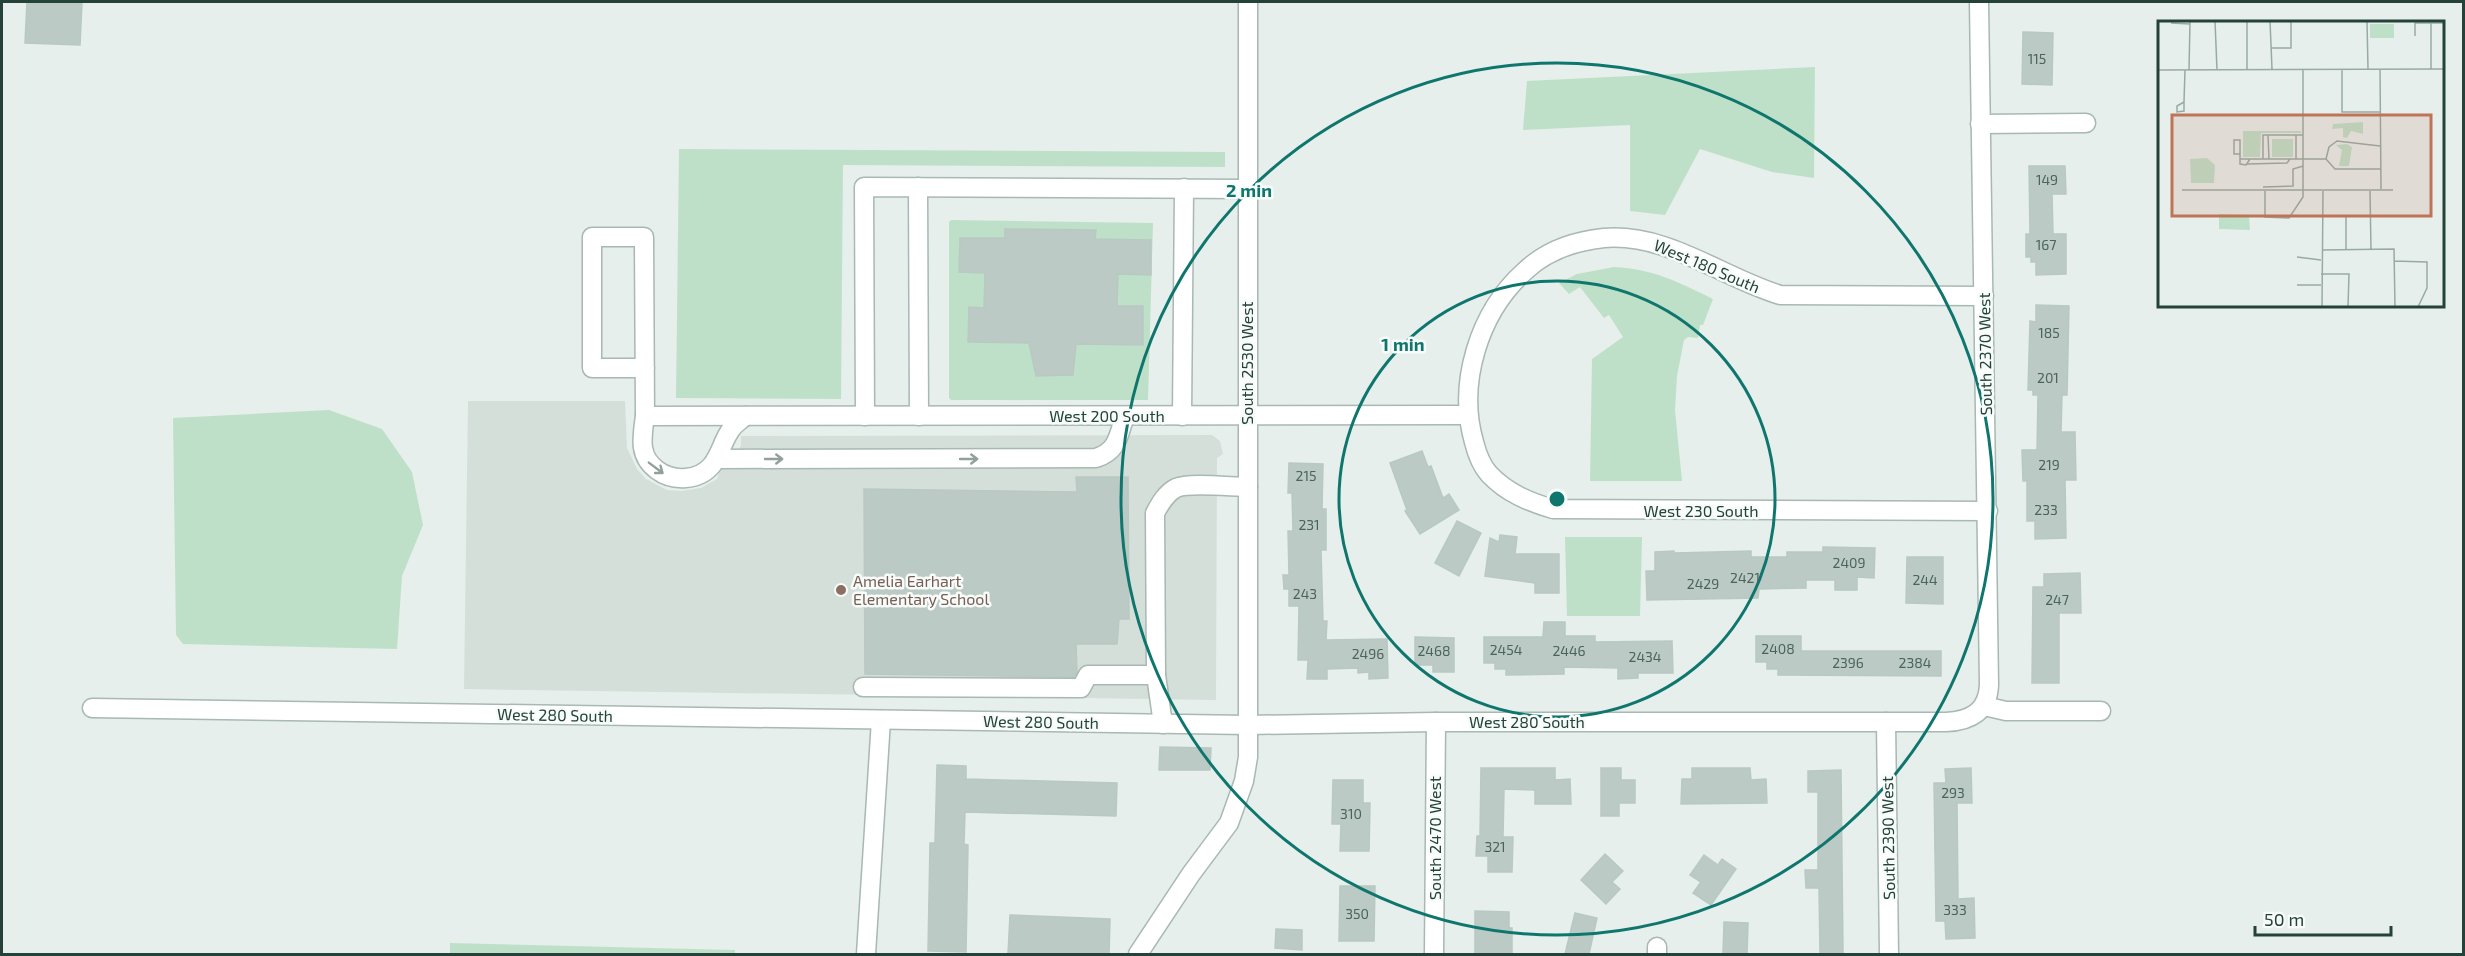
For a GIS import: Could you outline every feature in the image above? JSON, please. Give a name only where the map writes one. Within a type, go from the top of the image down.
[{"type":"street","name":"South 2530 West","points":[[1138,954],[1191,874],[1229,823],[1244,781],[1248,757],[1248,2]]},
{"type":"street","name":"South 2370 West","points":[[1979,2],[1988,511],[1989,684],[1984,706]]},
{"type":"street","points":[[1980,124],[2086,123]]},
{"type":"street","points":[[865,416],[864,187],[1247,189]]},
{"type":"street","points":[[918,187],[919,416]]},
{"type":"street","points":[[1182,416],[1184,188]]},
{"type":"street","points":[[645,368],[592,368],[592,237],[644,237],[645,368],[645,416],[641,441],[643,454],[650,465],[662,474],[675,478],[688,478],[711,467],[732,428],[745,416]]},
{"type":"street","name":"West 180 South","points":[[1468,415],[1468,389],[1472,365],[1477,347],[1496,306],[1525,270],[1547,255],[1575,243],[1604,238],[1649,241],[1669,247],[1761,290],[1779,295],[1984,296]]},
{"type":"street","name":"West 200 South","points":[[645,416],[1468,415]]},
{"type":"street","name":"West 230 South","points":[[1468,415],[1478,457],[1490,475],[1515,495],[1553,509],[1988,511]]},
{"type":"street","points":[[716,459],[1096,458],[1107,454],[1114,447],[1125,416]]},
{"type":"street","points":[[1163,724],[1156,675],[1155,513],[1163,499],[1176,488],[1188,486],[1248,487]]},
{"type":"street","points":[[863,687],[1081,688],[1088,675],[1156,675]]},
{"type":"street","points":[[1984,706],[2006,711],[2101,711]]},
{"type":"street","name":"West 280 South","points":[[92,708],[1248,725],[1436,722],[1960,722],[1980,712],[1984,706]]},
{"type":"street","points":[[866,954],[880,720]]},
{"type":"street","name":"South 2470 West","points":[[1434,954],[1436,722]]},
{"type":"street","name":"South 2390 West","points":[[1886,722],[1889,954]]},
{"type":"shaded area","name":"Amelia Earhart Elementary School","points":[[468,401],[625,401],[627,448],[637,469],[646,479],[667,490],[682,491],[701,488],[717,479],[727,449],[739,449],[741,436],[1212,435],[1220,441],[1223,454],[1217,458],[1216,700],[464,689]]},
{"type":"green space","points":[[1815,67],[1814,178],[1772,172],[1700,149],[1665,215],[1630,211],[1630,125],[1523,130],[1527,81]]},
{"type":"green space","points":[[679,149],[1225,152],[1225,167],[843,165],[841,399],[676,398]]},
{"type":"green space","points":[[951,220],[1153,223],[1148,400],[951,400],[949,398],[949,222]]},
{"type":"green space","points":[[1614,267],[1654,274],[1713,299],[1703,325],[1700,325],[1698,338],[1688,337],[1684,340],[1677,376],[1675,410],[1682,481],[1590,481],[1592,359],[1623,337],[1609,315],[1604,318],[1580,287],[1569,294],[1559,283],[1577,274]]},
{"type":"green space","points":[[329,410],[382,429],[412,472],[423,525],[402,576],[397,649],[183,644],[176,635],[173,418]]},
{"type":"green space","points":[[1565,537],[1642,537],[1640,616],[1567,616]]},
{"type":"green space","points":[[450,943],[735,950],[735,954],[450,954]]},
{"type":"building","points":[[27,2],[82,2],[80,45],[25,43]]},
{"type":"building","points":[[2023,32],[2053,33],[2052,85],[2022,84]]},
{"type":"building","points":[[2029,166],[2065,166],[2066,194],[2052,194],[2053,234],[2066,234],[2066,274],[2036,275],[2036,262],[2031,262],[2031,257],[2026,257],[2026,234],[2030,234]]},
{"type":"building","points":[[1005,229],[1096,230],[1095,239],[1151,240],[1151,275],[1118,274],[1117,306],[1143,306],[1143,345],[1076,344],[1073,375],[1036,376],[1029,343],[968,342],[969,307],[984,308],[985,273],[959,272],[960,238],[1005,238]]},
{"type":"building","points":[[2036,305],[2069,306],[2067,395],[2062,395],[2061,432],[2075,432],[2076,480],[2065,480],[2066,538],[2035,539],[2035,521],[2027,521],[2027,481],[2023,481],[2022,450],[2037,450],[2038,395],[2033,395],[2033,390],[2028,390],[2030,321],[2036,322]]},
{"type":"building","points":[[1422,451],[1428,467],[1431,466],[1443,498],[1449,494],[1459,510],[1420,534],[1405,511],[1407,510],[1390,463]]},
{"type":"building","points":[[1289,463],[1323,464],[1322,509],[1326,509],[1326,550],[1321,550],[1323,621],[1327,621],[1326,640],[1387,639],[1388,678],[1369,679],[1369,672],[1358,673],[1358,668],[1327,669],[1327,679],[1307,679],[1308,660],[1298,660],[1299,606],[1289,606],[1289,589],[1284,589],[1283,575],[1289,575],[1288,531],[1293,531],[1292,493],[1288,493]]},
{"type":"building","name":"Amelia Earhart Elementary School","points":[[1076,477],[1128,477],[1129,619],[1119,619],[1117,644],[1076,644],[1077,672],[1074,677],[865,674],[864,489],[1077,492]]},
{"type":"building","points":[[1457,521],[1481,533],[1459,576],[1435,563]]},
{"type":"building","points":[[1500,535],[1517,537],[1515,554],[1559,554],[1559,593],[1535,593],[1535,583],[1485,576],[1490,538],[1499,542]]},
{"type":"building","points":[[1823,547],[1875,548],[1874,578],[1857,577],[1857,590],[1835,590],[1835,580],[1806,580],[1806,588],[1759,589],[1758,598],[1647,600],[1646,571],[1655,571],[1655,552],[1751,551],[1751,557],[1787,557],[1787,552],[1823,552]]},
{"type":"building","points":[[1907,557],[1943,557],[1943,604],[1906,603]]},
{"type":"building","points":[[2080,573],[2081,613],[2059,613],[2059,683],[2032,683],[2033,587],[2044,587],[2044,574]]},
{"type":"building","points":[[1544,622],[1565,622],[1565,636],[1595,636],[1595,642],[1672,641],[1673,673],[1638,673],[1638,678],[1618,679],[1618,668],[1564,667],[1564,674],[1506,675],[1506,669],[1495,669],[1495,663],[1484,663],[1484,637],[1543,637]]},
{"type":"building","points":[[1756,636],[1801,636],[1801,651],[1941,651],[1941,676],[1778,675],[1778,669],[1767,669],[1767,662],[1756,662]]},
{"type":"building","points":[[1415,637],[1454,638],[1454,672],[1433,672],[1433,665],[1415,665]]},
{"type":"building","points":[[1160,747],[1211,748],[1210,770],[1159,770]]},
{"type":"building","points":[[937,765],[966,766],[966,779],[1117,783],[1116,816],[965,812],[964,844],[968,845],[966,952],[928,951],[930,843],[935,843]]},
{"type":"building","points":[[1481,768],[1555,768],[1555,780],[1570,779],[1571,804],[1535,804],[1535,790],[1504,789],[1503,837],[1513,837],[1512,872],[1488,872],[1488,856],[1476,856],[1477,836],[1480,836]]},
{"type":"building","points":[[1601,768],[1621,768],[1621,780],[1635,780],[1635,803],[1619,803],[1619,816],[1601,816]]},
{"type":"building","points":[[1692,768],[1750,768],[1751,780],[1766,779],[1767,803],[1681,804],[1682,779],[1692,779]]},
{"type":"building","points":[[1971,768],[1972,803],[1957,803],[1958,899],[1974,898],[1975,938],[1946,939],[1945,921],[1936,921],[1934,783],[1946,783],[1945,769]]},
{"type":"building","points":[[1841,770],[1843,954],[1820,954],[1819,888],[1806,888],[1805,870],[1818,870],[1818,792],[1808,792],[1808,771]]},
{"type":"building","points":[[1333,780],[1363,780],[1363,803],[1370,803],[1369,851],[1340,851],[1341,824],[1332,824]]},
{"type":"building","points":[[1605,854],[1623,871],[1612,882],[1620,889],[1606,904],[1581,880]]},
{"type":"building","points":[[1704,855],[1718,865],[1722,859],[1736,869],[1711,905],[1693,893],[1701,882],[1690,875]]},
{"type":"building","points":[[1340,886],[1375,886],[1374,941],[1339,941]]},
{"type":"building","points":[[1475,911],[1509,912],[1509,928],[1512,928],[1512,954],[1475,954]]},
{"type":"building","points":[[1575,913],[1597,918],[1589,954],[1565,954]]},
{"type":"building","points":[[1010,915],[1110,919],[1109,954],[1008,954]]},
{"type":"building","points":[[1724,922],[1748,923],[1747,954],[1723,954]]},
{"type":"building","points":[[1276,929],[1302,930],[1302,950],[1275,948]]},
{"type":"place","name":"Amelia Earhart Elementary School","points":[[841,590]]}]
